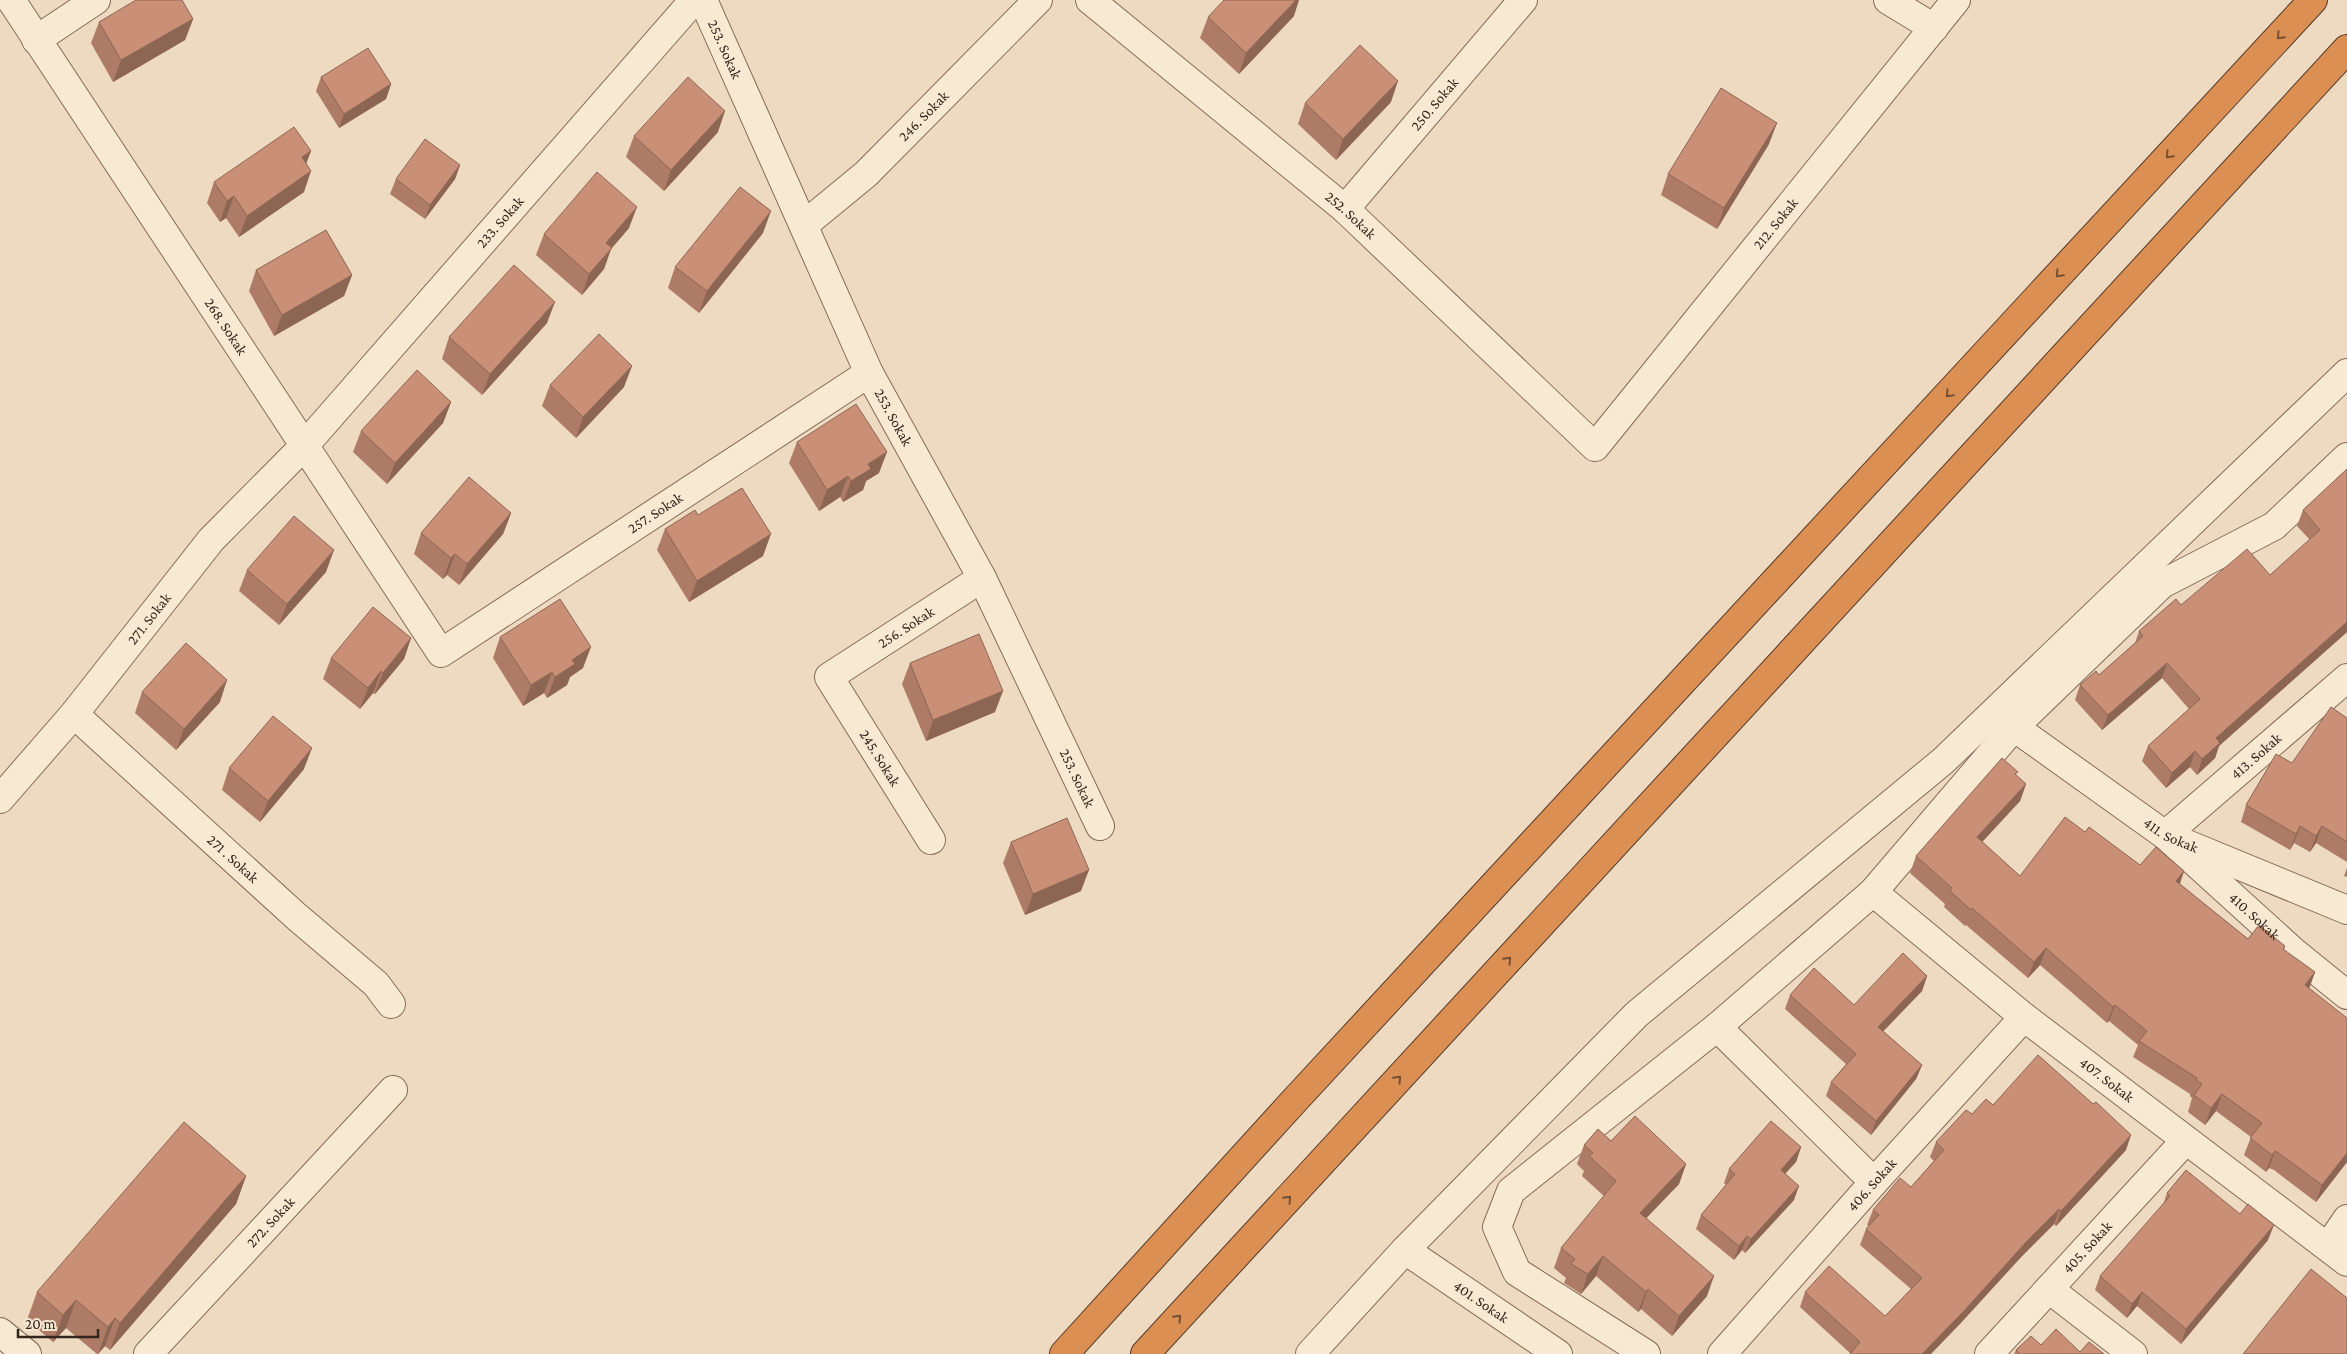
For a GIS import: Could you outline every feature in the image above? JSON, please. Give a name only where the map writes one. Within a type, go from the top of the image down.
[{"type":"highway","points":[[1064,1354],[1295,1100],[2313,0]]},
{"type":"highway","points":[[1145,1354],[2347,49]]},
{"type":"street","name":"268. Sokak","points":[[11,0],[441,653]]},
{"type":"street","points":[[36,40],[96,0]]},
{"type":"street","name":"233. Sokak","points":[[305,445],[694,0]]},
{"type":"street","name":"253. Sokak","points":[[703,0],[869,372],[982,578],[1100,826]]},
{"type":"street","name":"246. Sokak","points":[[804,225],[866,174],[1038,0]]},
{"type":"street","name":"252. Sokak","points":[[1090,0],[1345,208],[1594,447]]},
{"type":"street","name":"250. Sokak","points":[[1345,208],[1523,0]]},
{"type":"street","points":[[1888,0],[1934,28]]},
{"type":"street","name":"212. Sokak","points":[[1594,447],[1956,0]]},
{"type":"street","name":"257. Sokak","points":[[441,653],[869,372]]},
{"type":"street","points":[[1310,1354],[1404,1250],[1636,1014],[1943,761],[2347,373]]},
{"type":"street","name":"271. Sokak","points":[[0,798],[74,714],[211,540],[305,445]]},
{"type":"street","points":[[1646,1354],[1517,1272],[1497,1227],[1510,1190],[1716,1027],[1873,892],[2014,727],[2162,584],[2274,526],[2347,457]]},
{"type":"street","name":"256. Sokak","points":[[830,677],[982,578]]},
{"type":"street","name":"245. Sokak","points":[[830,677],[931,840]]},
{"type":"street","name":"413. Sokak","points":[[2165,835],[2343,686]]},
{"type":"street","name":"271 . Sokak","points":[[74,714],[297,917],[376,984],[391,1004]]},
{"type":"street","name":"411. Sokak","points":[[2014,727],[2165,835],[2347,910]]},
{"type":"street","name":"410. Sokak","points":[[2165,835],[2295,953],[2347,995]]},
{"type":"street","name":"407. Sokak","points":[[1873,892],[2024,1017],[2185,1141],[2337,1254]]},
{"type":"street","name":"406. Sokak","points":[[1722,1354],[1874,1182],[2024,1017]]},
{"type":"street","points":[[1716,1027],[1874,1182]]},
{"type":"street","name":"272. Sokak","points":[[148,1354],[393,1090]]},
{"type":"street","name":"405. Sokak","points":[[1989,1354],[2185,1141]]},
{"type":"street","points":[[2337,1254],[2347,1219]]},
{"type":"street","name":"401. Sokak","points":[[1404,1250],[1558,1354]]},
{"type":"street","points":[[2049,1289],[2133,1354]]},
{"type":"street","points":[[0,1332],[27,1354]]},
{"type":"building","points":[[136,0],[182,0],[193,19],[121,60],[99,22]]},
{"type":"building","points":[[1224,0],[1296,0],[1246,53],[1208,17]]},
{"type":"building","points":[[1360,45],[1398,81],[1343,139],[1305,103]]},
{"type":"building","points":[[368,48],[391,84],[344,114],[321,77]]},
{"type":"building","points":[[688,77],[725,111],[671,170],[634,136]]},
{"type":"building","points":[[1721,88],[1777,123],[1724,208],[1668,174]]},
{"type":"building","points":[[294,127],[311,151],[302,157],[311,171],[247,216],[234,196],[227,201],[214,182]]},
{"type":"building","points":[[425,139],[460,165],[430,205],[396,179]]},
{"type":"building","points":[[597,172],[637,207],[606,243],[612,248],[589,274],[544,234]]},
{"type":"building","points":[[740,187],[771,211],[707,291],[675,267]]},
{"type":"building","points":[[326,230],[352,275],[282,315],[256,270]]},
{"type":"building","points":[[514,265],[555,302],[490,374],[449,337]]},
{"type":"building","points":[[599,334],[632,366],[583,417],[550,385]]},
{"type":"building","points":[[417,370],[451,402],[395,463],[361,431]]},
{"type":"building","points":[[856,404],[887,452],[868,464],[871,469],[851,481],[848,476],[827,490],[797,442]]},
{"type":"building","points":[[2347,469],[2347,622],[2216,738],[2220,743],[2202,759],[2195,751],[2172,773],[2148,746],[2200,699],[2167,663],[2108,715],[2080,685],[2096,671],[2099,675],[2143,636],[2139,631],[2176,599],[2181,605],[2247,549],[2270,575],[2320,530],[2303,510]]},
{"type":"building","points":[[469,477],[511,513],[467,564],[455,554],[451,558],[421,533]]},
{"type":"building","points":[[742,488],[771,534],[697,581],[665,529],[695,510],[698,515]]},
{"type":"building","points":[[294,516],[334,550],[287,604],[247,570]]},
{"type":"building","points":[[560,599],[591,647],[572,660],[575,664],[555,677],[552,672],[531,685],[500,637]]},
{"type":"building","points":[[373,607],[411,638],[383,673],[381,671],[368,688],[331,658]]},
{"type":"building","points":[[979,634],[1003,691],[933,720],[910,663]]},
{"type":"building","points":[[186,643],[227,680],[184,729],[142,692]]},
{"type":"building","points":[[2331,707],[2347,718],[2347,842],[2322,826],[2316,836],[2300,826],[2296,834],[2246,805],[2276,754],[2292,763]]},
{"type":"building","points":[[273,716],[312,748],[268,801],[229,768]]},
{"type":"building","points":[[2002,758],[2018,772],[2015,774],[2026,784],[1977,837],[2020,876],[2065,817],[2085,832],[2089,827],[2140,865],[2156,847],[2184,871],[2176,881],[2248,939],[2259,925],[2285,946],[2283,949],[2315,972],[2305,985],[2347,1018],[2347,1153],[2322,1185],[2280,1154],[2275,1151],[2272,1155],[2250,1138],[2262,1123],[2222,1094],[2211,1108],[2194,1095],[2202,1084],[2196,1080],[2197,1078],[2139,1041],[2147,1031],[2115,1005],[2113,1007],[2046,948],[2034,962],[1972,908],[1971,910],[1950,891],[1952,888],[1916,856]]},
{"type":"building","points":[[1067,818],[1089,870],[1033,894],[1011,842]]},
{"type":"building","points":[[1903,953],[1927,976],[1878,1027],[1922,1065],[1876,1121],[1831,1082],[1856,1054],[1790,995],[1814,968],[1854,1005]]},
{"type":"building","points":[[2038,1055],[2093,1104],[2096,1102],[2131,1135],[2061,1211],[2059,1209],[2028,1240],[1922,1354],[1850,1354],[1860,1342],[1805,1292],[1829,1266],[1885,1316],[1922,1278],[1866,1229],[1879,1215],[1873,1210],[1900,1178],[1911,1187],[1944,1150],[1936,1142],[1966,1110],[1972,1114],[1986,1099],[1993,1105]]},
{"type":"building","points":[[1635,1116],[1686,1164],[1640,1213],[1714,1276],[1679,1316],[1648,1289],[1646,1292],[1603,1256],[1588,1274],[1571,1264],[1575,1259],[1561,1248],[1616,1181],[1589,1156],[1593,1153],[1584,1145],[1598,1129],[1611,1141]]},
{"type":"building","points":[[1771,1121],[1801,1147],[1781,1170],[1799,1186],[1751,1239],[1747,1236],[1739,1246],[1701,1215],[1735,1174],[1729,1169]]},
{"type":"building","points":[[184,1122],[246,1176],[120,1323],[115,1318],[108,1327],[76,1300],[63,1315],[37,1292]]},
{"type":"building","points":[[2186,1170],[2240,1214],[2248,1204],[2274,1225],[2186,1329],[2142,1292],[2132,1304],[2100,1276],[2170,1196],[2167,1193]]},
{"type":"building","points":[[2311,1269],[2347,1298],[2347,1354],[2243,1354]]},
{"type":"building","points":[[2056,1329],[2080,1352],[2089,1342],[2104,1354],[2020,1354],[2016,1350],[2031,1336],[2041,1345]]}]
